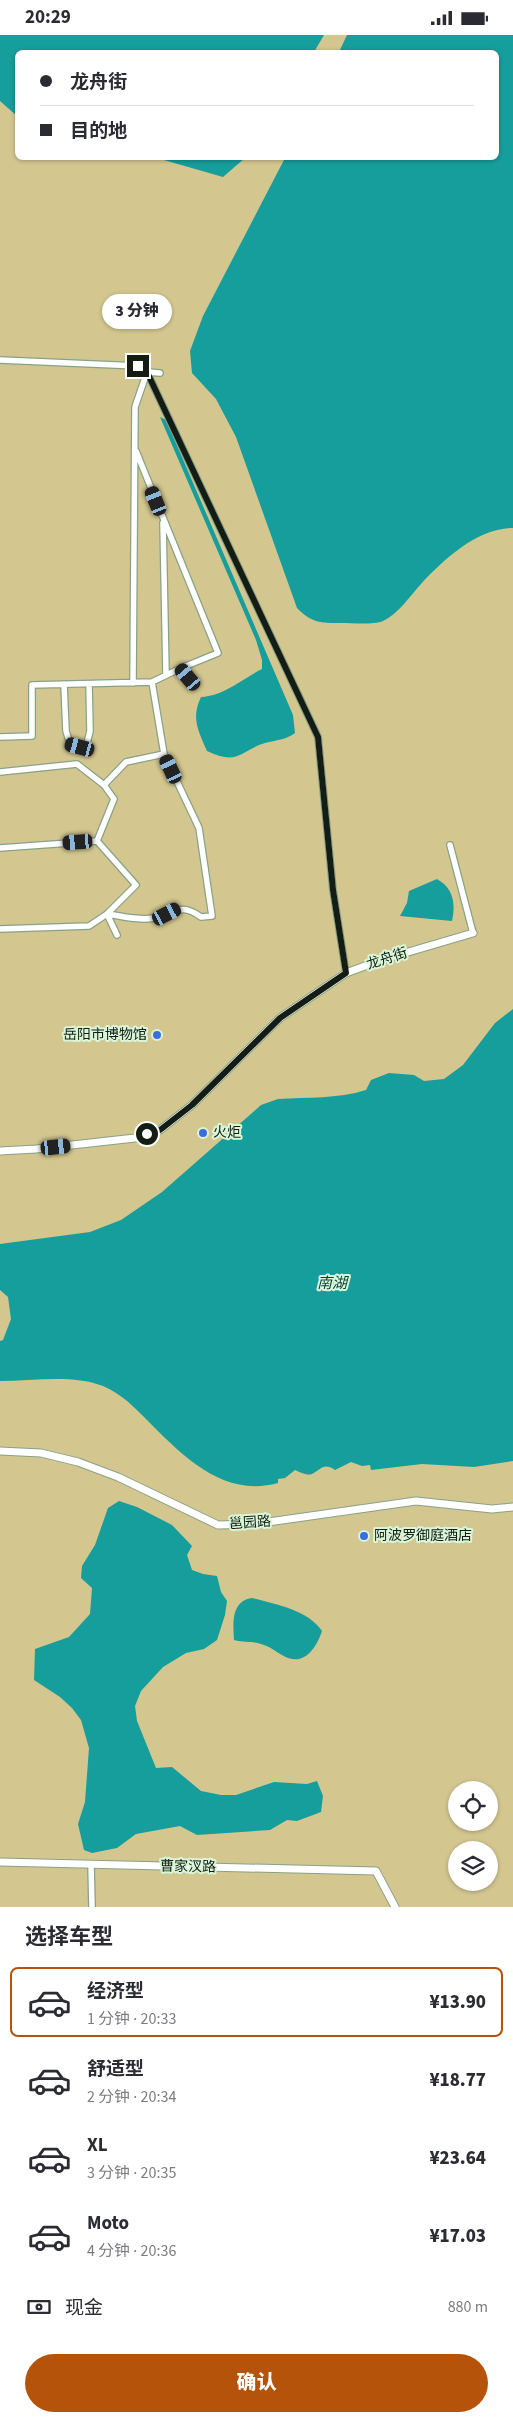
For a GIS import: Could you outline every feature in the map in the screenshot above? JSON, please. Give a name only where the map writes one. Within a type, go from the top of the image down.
[{"type":"street","points":[[0,359],[138,366],[147,372],[160,373]]},
{"type":"street","points":[[133,683],[135,407],[147,372]]},
{"type":"street","points":[[147,372],[318,737],[333,890],[346,973]]},
{"type":"street","points":[[0,737],[32,735],[32,685],[152,682],[166,673],[218,653],[134,449]]},
{"type":"street","points":[[163,519],[166,673]]},
{"type":"street","points":[[181,668],[195,686]]},
{"type":"street","points":[[107,914],[153,918],[178,909],[191,910],[201,917],[212,916],[199,828],[164,754],[152,682]]},
{"type":"street","points":[[64,685],[66,731],[70,744],[80,747],[87,743],[90,731],[89,684]]},
{"type":"street","points":[[104,785],[126,762],[164,754]]},
{"type":"street","points":[[0,772],[77,765],[104,785],[114,799],[97,841]]},
{"type":"street","points":[[0,929],[89,926],[107,914],[136,885],[97,841]]},
{"type":"street","points":[[0,848],[97,841]]},
{"type":"street","points":[[450,845],[473,933]]},
{"type":"street","points":[[107,914],[117,935]]},
{"type":"street","name":"龙舟街","points":[[0,1151],[135,1138],[160,1130],[192,1105],[280,1018],[346,973],[381,960],[473,933]]},
{"type":"street","name":"邕园路","points":[[0,1451],[41,1453],[78,1462],[118,1477],[218,1525],[254,1524],[416,1501],[492,1509],[513,1507]]},
{"type":"street","name":"曹家汊路","points":[[0,1862],[376,1871],[395,1907]]},
{"type":"street","points":[[91,1864],[92,1907]]},
{"type":"shaded area","points":[[0,35],[513,35],[513,1907],[0,1907]]},
{"type":"water","points":[[0,35],[324,35],[315,50],[15,50],[15,114],[0,101]]},
{"type":"water","points":[[347,35],[513,35],[513,528],[487,533],[462,547],[430,574],[394,614],[383,621],[368,623],[327,623],[317,621],[307,617],[297,608],[236,437],[216,399],[192,373],[190,351],[203,316],[284,160],[499,160],[499,50],[340,50]]},
{"type":"water","points":[[164,160],[243,160],[223,177]]},
{"type":"water","points":[[160,417],[166,420],[293,715],[295,733],[256,746],[238,756],[226,757],[207,751],[197,724],[196,711],[201,697],[217,694],[262,669],[262,660],[256,640]]},
{"type":"water","points":[[437,879],[450,891],[454,908],[452,921],[400,916],[407,903],[409,891]]},
{"type":"water","name":"南湖","points":[[513,1009],[513,1461],[474,1467],[422,1464],[371,1470],[370,1465],[362,1466],[351,1462],[335,1470],[322,1467],[312,1474],[295,1470],[285,1478],[278,1479],[278,1483],[258,1486],[239,1485],[206,1471],[190,1460],[127,1401],[103,1386],[91,1382],[65,1379],[0,1381],[0,1341],[3,1340],[11,1319],[8,1297],[0,1290],[0,1244],[90,1232],[121,1220],[162,1192],[261,1105],[278,1099],[355,1093],[366,1090],[371,1080],[389,1073],[414,1075],[424,1081],[444,1079],[463,1065],[495,1023]]},
{"type":"water","points":[[119,1501],[137,1507],[172,1525],[192,1546],[187,1555],[192,1570],[217,1576],[221,1592],[227,1601],[225,1615],[217,1640],[204,1649],[186,1653],[163,1667],[141,1691],[135,1706],[137,1721],[156,1768],[172,1767],[201,1791],[221,1795],[236,1795],[274,1782],[307,1784],[317,1781],[323,1796],[321,1812],[297,1821],[287,1820],[270,1830],[197,1835],[180,1826],[136,1834],[117,1848],[92,1853],[84,1850],[78,1824],[85,1802],[89,1748],[81,1720],[72,1708],[60,1697],[34,1680],[35,1649],[69,1637],[90,1614],[92,1588],[81,1578],[82,1566],[95,1545],[108,1508]]},
{"type":"water","points":[[252,1598],[300,1613],[316,1624],[322,1631],[308,1655],[296,1659],[290,1658],[264,1645],[234,1640],[234,1620],[237,1608],[240,1603]]},
{"type":"place","name":"岳阳市博物馆","points":[[157,1035]]},
{"type":"place","name":"火炬","points":[[203,1133]]},
{"type":"place","name":"阿波罗御庭酒店","points":[[364,1536]]},
{"type":"route","points":[[138,366],[147,372],[318,737],[338,934],[346,973],[280,1018],[215,1080],[192,1105],[160,1130],[147,1134]]}]
